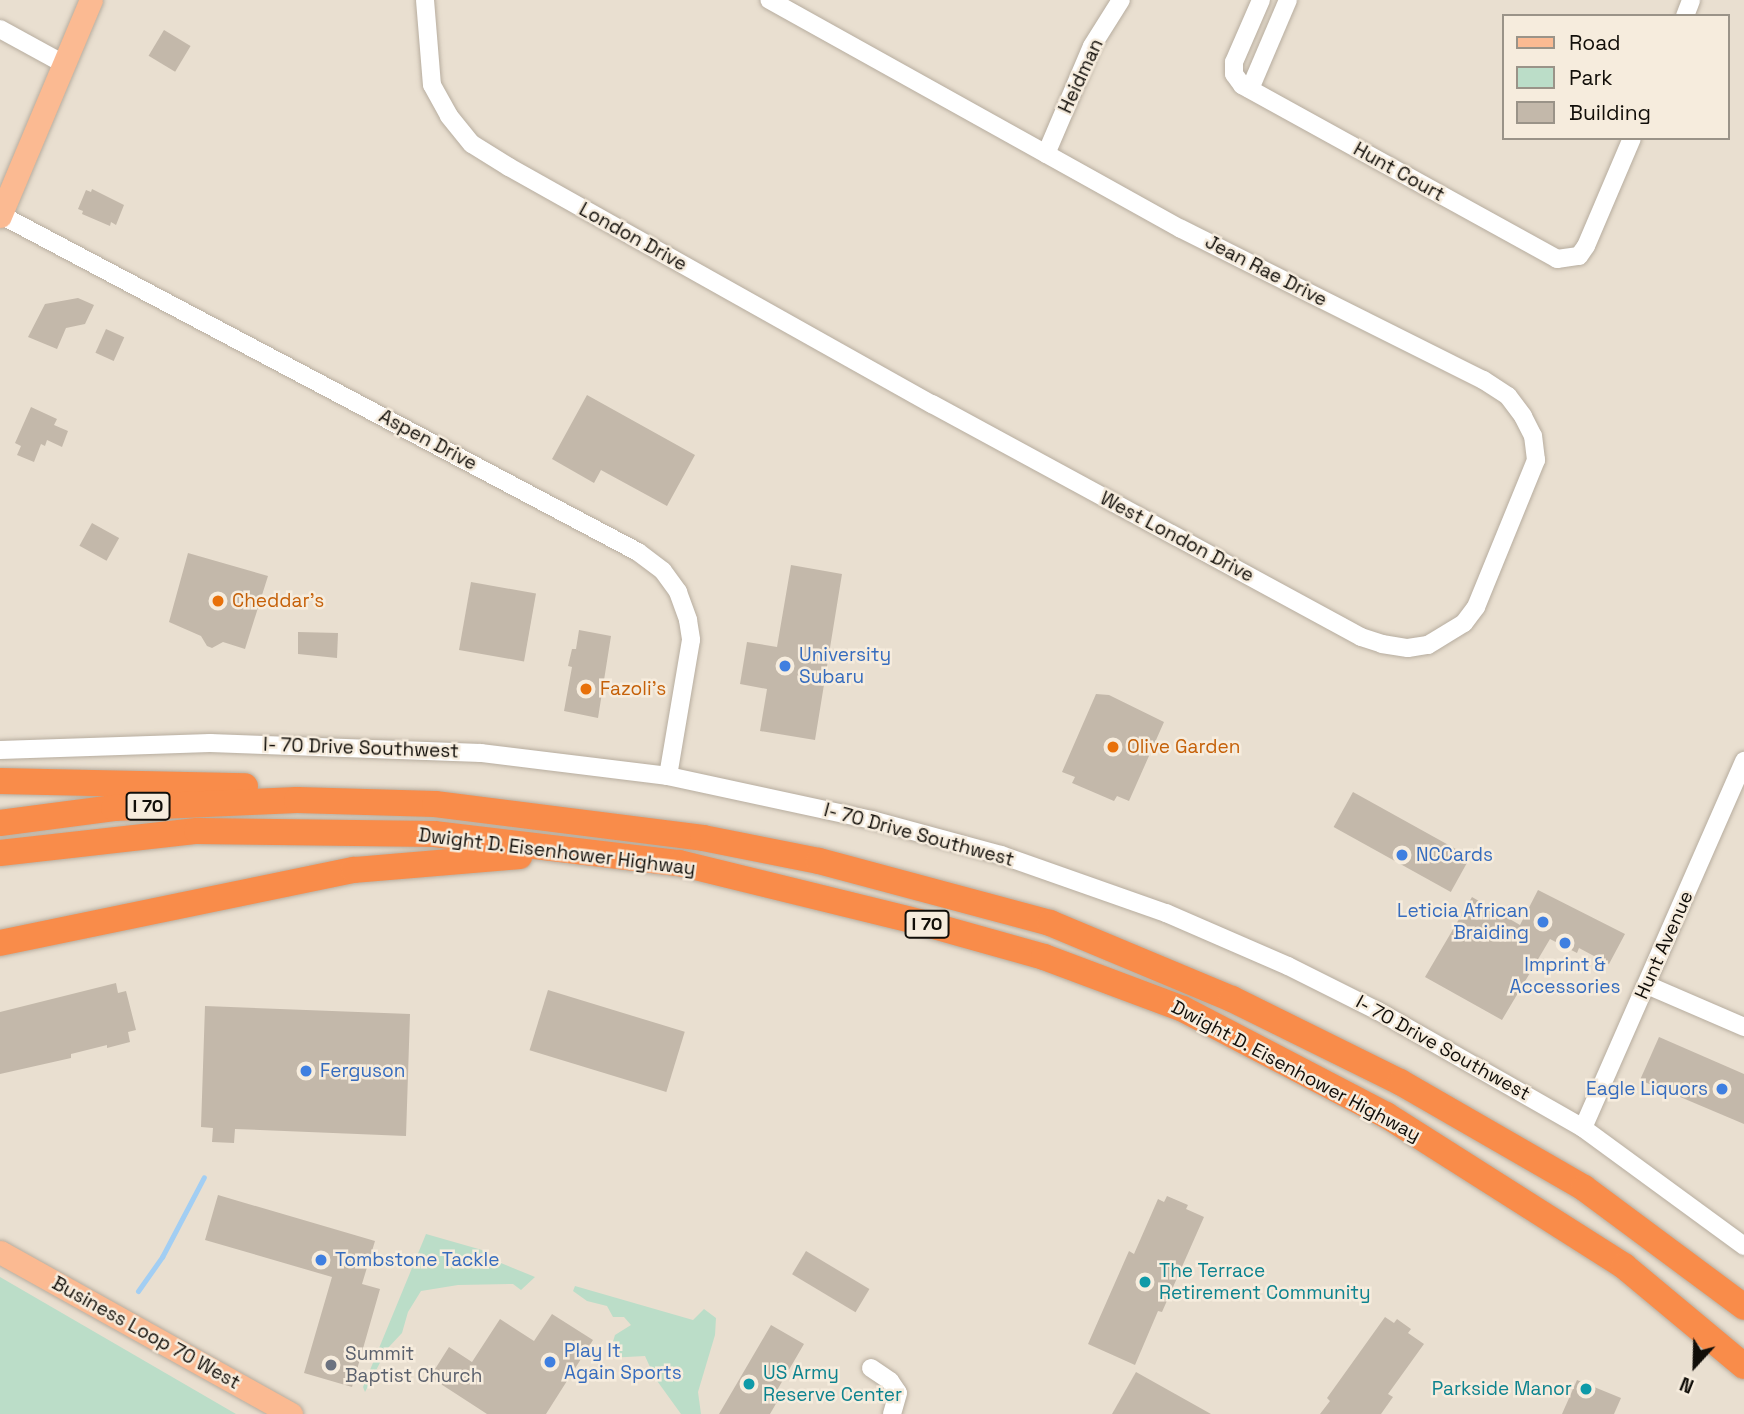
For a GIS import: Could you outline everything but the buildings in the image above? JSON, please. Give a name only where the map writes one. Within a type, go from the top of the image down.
[{"type":"highway","points":[[0,781],[255,786],[297,800]]},
{"type":"highway","name":"Dwight D. Eisenhower Highway","points":[[0,823],[114,808],[297,800],[435,804],[703,838],[820,861],[1050,923],[1232,999],[1400,1082],[1584,1188],[1744,1307]]},
{"type":"highway","name":"Dwight D. Eisenhower Highway","points":[[0,853],[197,831],[434,834],[679,863],[923,923],[1044,957],[1183,1009],[1386,1115],[1624,1266],[1744,1366]]},
{"type":"highway","points":[[0,943],[355,870],[575,851]]},
{"type":"main road","points":[[0,215],[91,0]]},
{"type":"main road","name":"Business Loop 70 West","points":[[0,1252],[291,1414]]},
{"type":"street","name":"London Drive","points":[[425,0],[432,85],[449,116],[472,144],[932,404]]},
{"type":"street","name":"Jean Rae Drive","points":[[769,0],[1181,229],[1483,380],[1508,397],[1523,416],[1533,436],[1536,460],[1476,607],[1456,629],[1428,645]]},
{"type":"street","name":"Heidman","points":[[1045,154],[1092,46],[1121,0]]},
{"type":"street","name":"Hunt Court","points":[[1261,0],[1234,62],[1234,74],[1242,85],[1557,259],[1579,256],[1587,246],[1631,140]]},
{"type":"street","points":[[1250,89],[1288,0]]},
{"type":"street","points":[[0,29],[64,64]]},
{"type":"street","name":"Aspen Drive","points":[[0,215],[638,552],[663,571],[678,592],[688,620],[691,640],[668,776]]},
{"type":"street","name":"West London Drive","points":[[932,404],[1361,637],[1395,646],[1428,645]]},
{"type":"street","name":"I- 70 Drive Southwest","points":[[0,750],[210,743],[445,750],[668,776],[872,820],[1001,855],[1166,914],[1288,966],[1378,1011],[1583,1128],[1744,1246]]},
{"type":"street","name":"Hunt Avenue","points":[[1583,1128],[1744,761]]},
{"type":"street","points":[[1647,985],[1744,1027]]},
{"type":"street","points":[[871,1368],[890,1381],[898,1393],[892,1414]]},
{"type":"green space","points":[[426,1234],[482,1250],[496,1261],[535,1277],[521,1290],[513,1284],[458,1285],[421,1291],[408,1312],[402,1333],[387,1349],[365,1392],[363,1387]]},
{"type":"green space","points":[[0,1277],[236,1414],[0,1414]]},
{"type":"green space","points":[[575,1286],[693,1320],[704,1309],[716,1318],[715,1335],[698,1392],[701,1414],[681,1414],[655,1378],[645,1356],[608,1358],[615,1335],[631,1325],[624,1317],[613,1317],[607,1306],[587,1301],[573,1291]]},
{"type":"waterway","points":[[138,1291],[162,1257],[204,1177]]},
{"type":"place","name":"Cheddar's","points":[[218,601]]},
{"type":"place","name":"University Subaru","points":[[785,666]]},
{"type":"place","name":"Fazoli's","points":[[586,689]]},
{"type":"place","name":"Olive Garden","points":[[1113,747]]},
{"type":"place","name":"NCCards","points":[[1402,855]]},
{"type":"place","name":"Leticia African Braiding","points":[[1543,922]]},
{"type":"place","name":"Imprint & Accessories","points":[[1565,943]]},
{"type":"place","name":"Ferguson","points":[[306,1071]]},
{"type":"place","name":"Eagle Liquors","points":[[1722,1089]]},
{"type":"place","name":"Tombstone Tackle","points":[[321,1260]]},
{"type":"place","name":"The Terrace Retirement Community","points":[[1145,1282]]},
{"type":"place","name":"Play It Again Sports","points":[[550,1362]]},
{"type":"place","name":"Summit Baptist Church","points":[[331,1365]]},
{"type":"place","name":"US Army Reserve Center","points":[[749,1384]]},
{"type":"place","name":"Parkside Manor","points":[[1586,1389]]}]
